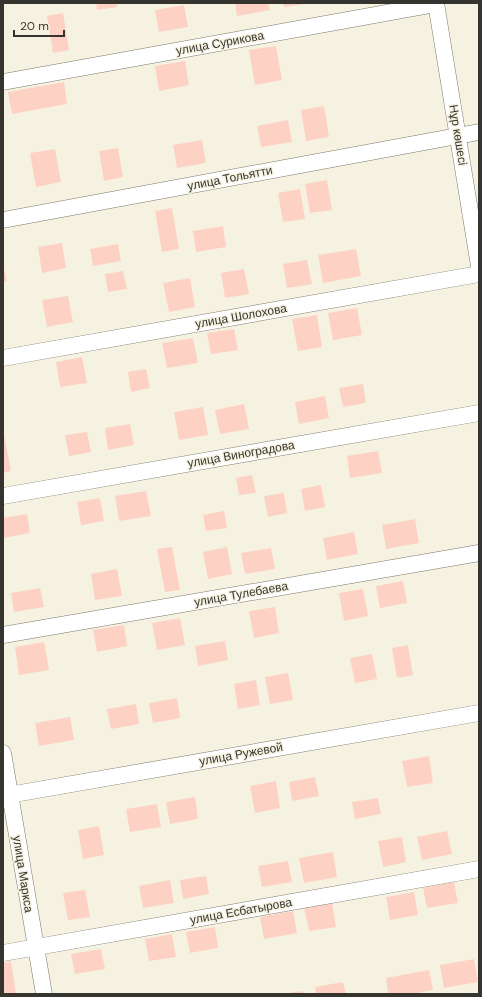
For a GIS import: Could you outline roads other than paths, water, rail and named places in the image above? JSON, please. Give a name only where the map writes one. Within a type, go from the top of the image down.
[{"type":"street","name":"улица Сурикова","points":[[3,82],[436,3]]},
{"type":"street","name":"Нұр көшесі","points":[[436,3],[479,266]]},
{"type":"street","name":"улица Тольятти","points":[[3,220],[479,132]]},
{"type":"street","name":"улица Шолохова","points":[[3,358],[479,274]]},
{"type":"street","name":"улица Виноградова","points":[[3,496],[479,412]]},
{"type":"street","name":"улица Тулебаева","points":[[3,635],[479,553]]},
{"type":"street","name":"улица Ружевой","points":[[6,796],[479,713]]},
{"type":"street","name":"улица Маркса","points":[[3,753],[6,796],[44,994]]},
{"type":"street","name":"улица Есбатырова","points":[[3,953],[479,869]]}]
